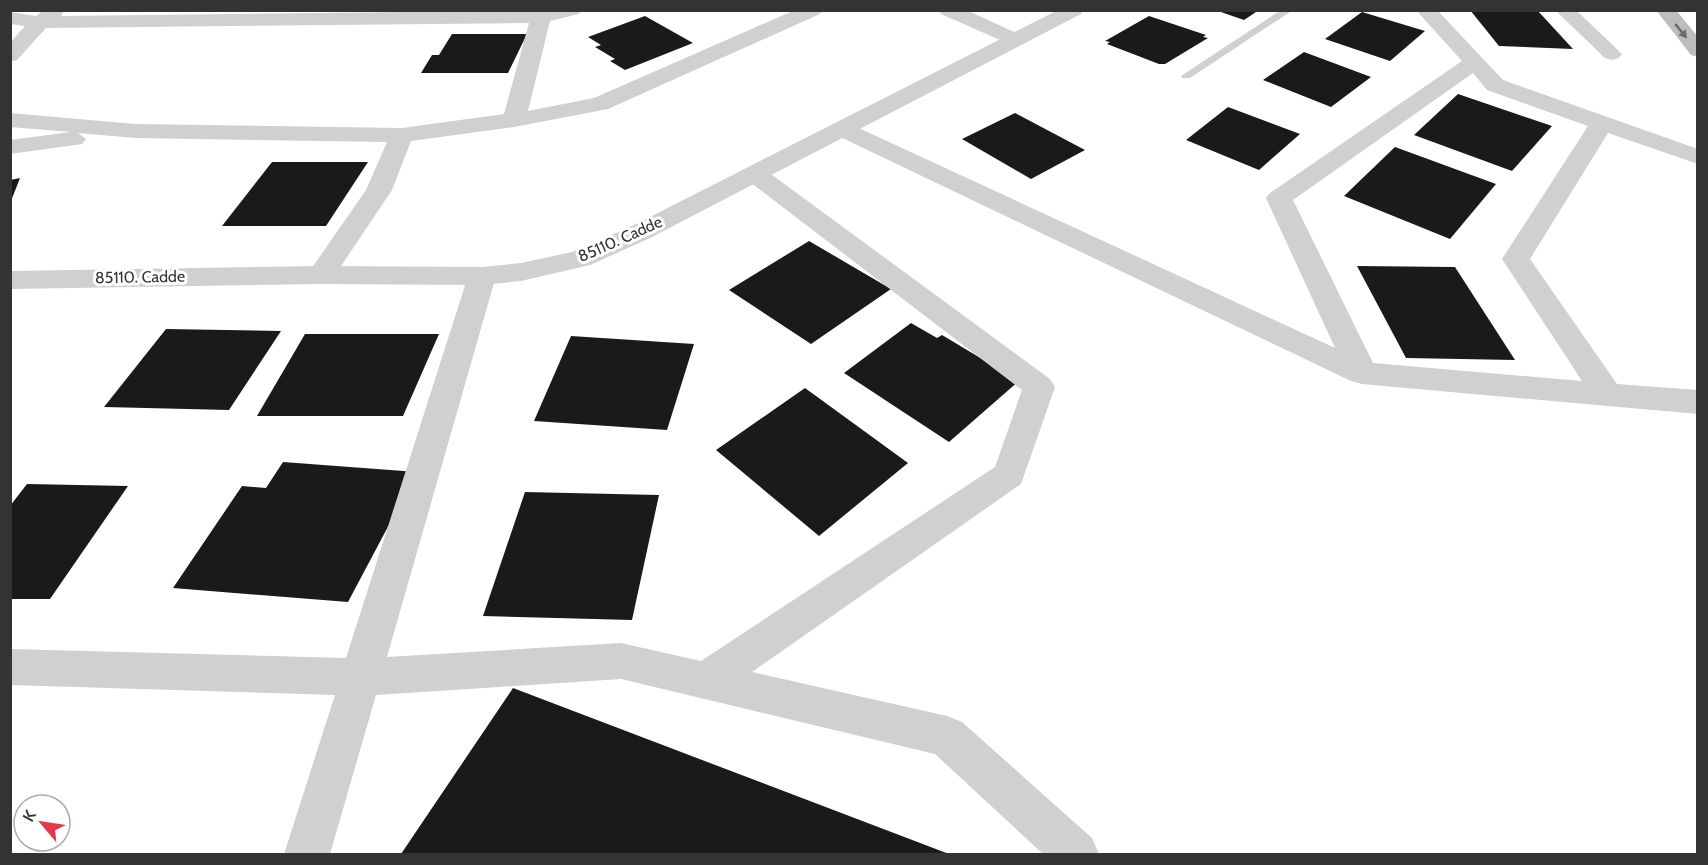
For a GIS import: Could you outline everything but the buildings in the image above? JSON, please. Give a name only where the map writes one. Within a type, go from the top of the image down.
[{"type":"main road","points":[[1665,10],[1698,51]]},
{"type":"street","points":[[10,56],[40,22],[57,10]]},
{"type":"street","points":[[10,18],[40,22],[541,17],[572,10]]},
{"type":"street","points":[[10,120],[135,131],[402,135],[514,120],[600,104],[813,10]]},
{"type":"street","points":[[948,10],[1016,40]]},
{"type":"street","name":"85110. Cadde","points":[[10,280],[321,275],[482,276],[521,272],[580,259],[641,232],[1074,10]]},
{"type":"street","points":[[1425,10],[1496,85],[1698,157]]},
{"type":"street","points":[[1564,10],[1612,54]]},
{"type":"street","points":[[514,120],[541,17]]},
{"type":"street","points":[[1362,373],[1279,198],[1474,62]]},
{"type":"street","points":[[1602,123],[1516,259],[1607,394]]},
{"type":"street","points":[[842,129],[1362,373],[1698,402]]},
{"type":"street","points":[[10,147],[135,131]]},
{"type":"street","points":[[321,275],[379,190],[402,135]]},
{"type":"street","points":[[705,681],[1009,475],[1040,387],[755,174]]},
{"type":"street","points":[[307,855],[482,276]]},
{"type":"street","points":[[10,667],[362,677],[621,661],[947,736],[1076,855]]},
{"type":"lane","points":[[1186,76],[1288,10]]}]
